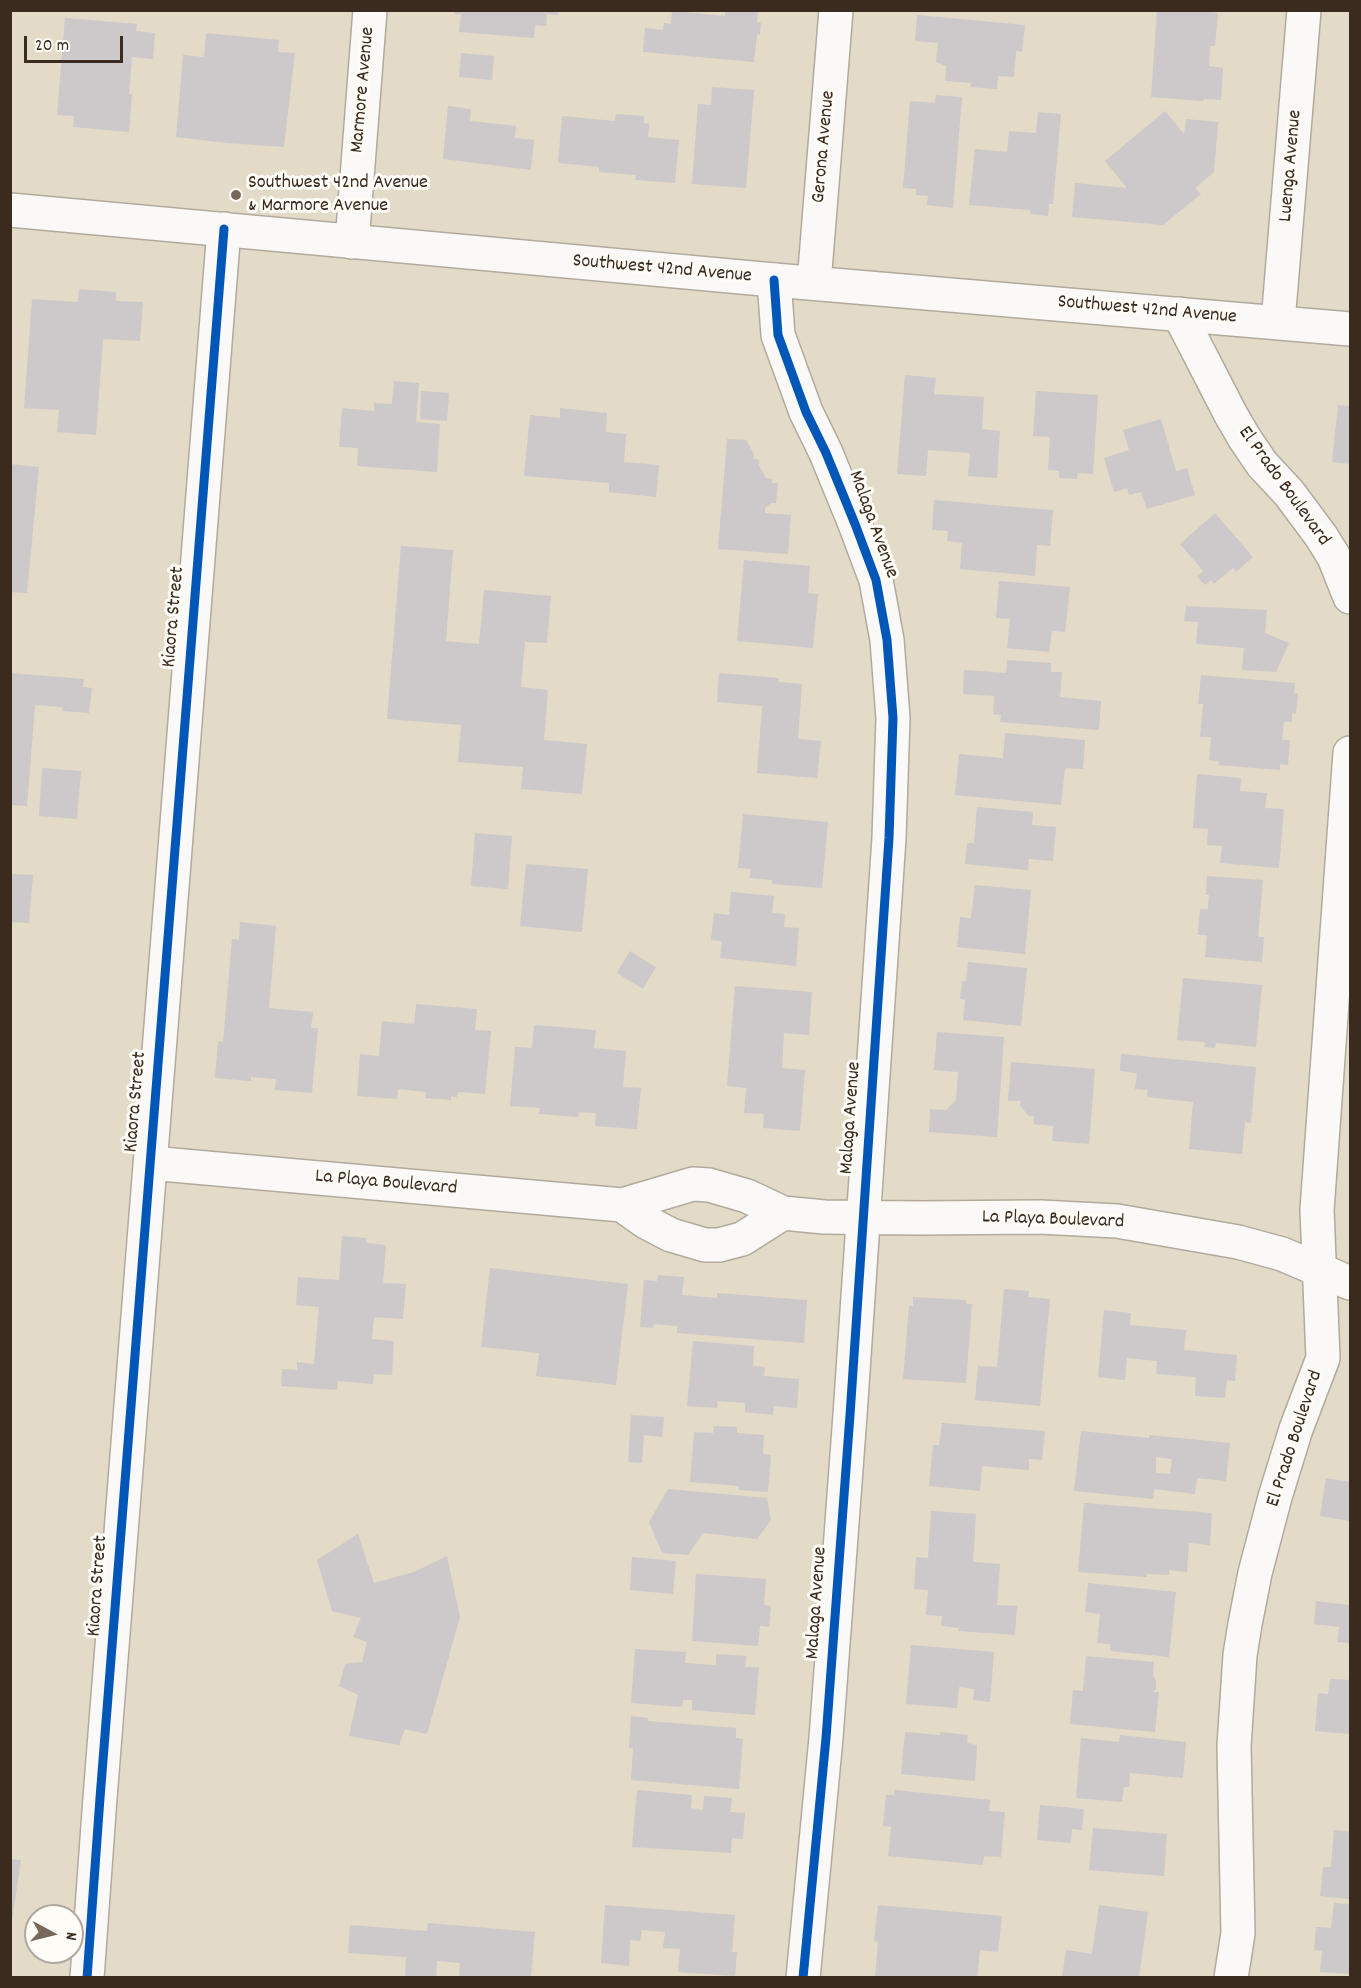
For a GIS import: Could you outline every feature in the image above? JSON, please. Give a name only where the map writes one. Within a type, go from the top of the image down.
[{"type":"street","name":"Marmore Avenue","points":[[352,242],[370,10]]},
{"type":"street","name":"Gerona Avenue","points":[[814,283],[836,10]]},
{"type":"street","name":"Luenga Avenue","points":[[1278,322],[1304,10]]},
{"type":"street","name":"Southwest 42nd Avenue","points":[[10,210],[774,280],[1350,329]]},
{"type":"street","name":"Kiaora Street","points":[[87,1977],[224,229]]},
{"type":"street","name":"Malaga Avenue","points":[[774,280],[778,335],[806,412],[826,453],[876,580],[887,640],[893,718],[890,838],[864,1218],[826,1738],[803,1977]]},
{"type":"street","name":"El Prado Boulevard","points":[[1179,314],[1245,439],[1262,464],[1289,493],[1321,536],[1334,557],[1350,597]]},
{"type":"street","name":"El Prado Boulevard","points":[[1231,1977],[1238,1933],[1234,1746],[1240,1655],[1255,1573],[1268,1525],[1296,1430],[1323,1358],[1317,1210],[1350,753]]},
{"type":"street","name":"La Playa Boulevard","points":[[150,1163],[622,1205],[693,1184],[709,1185],[747,1196],[783,1213],[824,1217],[1040,1216],[1117,1221],[1238,1242],[1282,1254],[1350,1283]]},
{"type":"street","points":[[622,1205],[670,1235],[705,1245],[719,1245],[742,1239],[783,1213]]},
{"type":"building","points":[[455,10],[559,10],[558,15],[547,14],[546,26],[535,25],[534,38],[459,32],[461,14],[455,14]]},
{"type":"building","points":[[725,10],[758,10],[757,22],[761,23],[760,35],[757,34],[754,62],[643,52],[645,28],[663,30],[664,23],[671,24],[672,11],[725,16]]},
{"type":"building","points":[[1157,10],[1211,10],[1210,12],[1218,13],[1215,46],[1210,46],[1209,66],[1223,68],[1221,100],[1151,97]]},
{"type":"building","points":[[917,15],[1025,25],[1022,52],[1016,51],[1014,77],[998,76],[997,89],[970,87],[971,83],[945,81],[946,66],[936,62],[938,43],[915,41]]},
{"type":"building","points":[[65,18],[137,24],[136,31],[155,33],[153,59],[132,57],[129,132],[73,127],[74,116],[57,115]]},
{"type":"building","points":[[206,33],[279,40],[278,52],[295,53],[284,147],[176,137],[183,55],[204,57]]},
{"type":"building","points":[[461,53],[494,56],[492,80],[459,77]]},
{"type":"building","points":[[712,87],[754,90],[746,188],[692,184],[698,104],[711,105]]},
{"type":"building","points":[[936,95],[962,97],[953,208],[927,205],[928,196],[916,195],[916,189],[903,188],[910,101],[935,103]]},
{"type":"building","points":[[448,106],[471,109],[470,121],[516,126],[515,138],[534,140],[531,170],[443,159]]},
{"type":"building","points":[[1165,111],[1184,134],[1186,119],[1218,122],[1214,172],[1195,188],[1201,194],[1163,225],[1072,217],[1075,183],[1127,188],[1105,161]]},
{"type":"building","points":[[1038,112],[1061,114],[1053,204],[1049,204],[1048,216],[1030,214],[1030,210],[969,205],[975,149],[1007,152],[1009,131],[1036,133]]},
{"type":"building","points":[[616,114],[644,116],[644,123],[649,124],[648,137],[679,140],[675,183],[635,180],[636,175],[599,172],[599,167],[558,163],[562,116],[615,121]]},
{"type":"building","points":[[79,289],[116,292],[116,301],[143,302],[140,341],[103,339],[96,435],[57,432],[59,410],[24,408],[32,299],[78,302]]},
{"type":"building","points":[[905,375],[936,378],[934,394],[984,397],[982,429],[1000,431],[997,478],[968,476],[970,453],[928,450],[926,476],[897,474]]},
{"type":"building","points":[[394,381],[419,383],[416,422],[440,424],[437,472],[357,466],[358,448],[339,447],[342,408],[374,411],[374,403],[392,404]]},
{"type":"building","points":[[421,391],[449,393],[447,421],[420,419]]},
{"type":"building","points":[[1036,391],[1098,395],[1093,474],[1078,473],[1077,479],[1059,478],[1059,471],[1048,470],[1050,437],[1033,436]]},
{"type":"building","points":[[1338,405],[1350,406],[1350,464],[1332,462]]},
{"type":"building","points":[[560,408],[607,413],[606,432],[626,434],[624,462],[659,465],[656,497],[609,492],[609,483],[524,476],[530,415],[560,418]]},
{"type":"building","points":[[1161,419],[1176,471],[1187,468],[1195,495],[1147,509],[1141,492],[1129,495],[1127,488],[1114,492],[1104,458],[1129,450],[1123,430]]},
{"type":"building","points":[[727,439],[746,440],[754,454],[753,459],[759,460],[759,465],[766,478],[772,479],[772,483],[778,483],[776,503],[771,503],[765,508],[765,513],[791,515],[788,554],[718,549]]},
{"type":"building","points":[[10,464],[39,467],[27,593],[10,592]]},
{"type":"building","points":[[934,500],[1053,510],[1050,546],[1037,545],[1035,576],[960,569],[962,543],[947,541],[948,531],[932,530]]},
{"type":"building","points":[[1215,513],[1253,557],[1236,572],[1233,568],[1214,584],[1211,580],[1205,585],[1197,577],[1203,571],[1180,544]]},
{"type":"building","points":[[401,546],[453,550],[446,641],[479,644],[484,590],[551,596],[547,643],[525,642],[521,687],[548,690],[544,740],[587,744],[582,794],[521,789],[523,767],[458,762],[461,725],[387,719]]},
{"type":"building","points":[[744,560],[810,566],[808,593],[818,594],[813,648],[737,641]]},
{"type":"building","points":[[999,581],[1070,587],[1065,632],[1052,631],[1049,652],[1007,648],[1010,619],[996,618]]},
{"type":"building","points":[[1186,606],[1267,610],[1265,633],[1289,643],[1276,672],[1242,670],[1244,648],[1196,644],[1198,622],[1184,621]]},
{"type":"building","points":[[1007,660],[1051,663],[1051,672],[1062,672],[1060,697],[1101,701],[1099,730],[1000,722],[1001,715],[993,714],[994,696],[963,694],[964,670],[1006,673]]},
{"type":"building","points":[[10,673],[84,679],[83,687],[92,688],[89,713],[62,711],[63,707],[35,705],[27,806],[10,805]]},
{"type":"building","points":[[719,673],[779,678],[779,682],[802,684],[798,739],[821,741],[817,778],[757,773],[762,706],[717,702]]},
{"type":"building","points":[[1201,675],[1295,683],[1294,693],[1298,693],[1296,714],[1292,713],[1292,722],[1284,722],[1282,740],[1290,740],[1288,765],[1280,764],[1280,770],[1218,765],[1219,761],[1209,760],[1211,737],[1200,737],[1203,704],[1198,704]]},
{"type":"building","points":[[1005,733],[1085,740],[1083,769],[1065,768],[1061,805],[955,795],[959,754],[1003,758]]},
{"type":"building","points":[[42,768],[81,771],[77,819],[39,816]]},
{"type":"building","points":[[1197,774],[1241,778],[1240,791],[1267,793],[1265,808],[1284,809],[1279,868],[1220,863],[1222,846],[1207,845],[1208,829],[1193,828]]},
{"type":"building","points":[[977,807],[1033,812],[1032,825],[1056,827],[1053,861],[1029,859],[1028,870],[965,864],[967,843],[974,843]]},
{"type":"building","points":[[743,814],[828,822],[822,888],[772,884],[772,880],[750,878],[751,869],[738,868]]},
{"type":"building","points":[[475,833],[512,836],[508,889],[471,886]]},
{"type":"building","points":[[526,864],[588,869],[582,932],[520,926]]},
{"type":"building","points":[[10,874],[33,875],[29,923],[10,922]]},
{"type":"building","points":[[1207,876],[1263,880],[1258,937],[1264,937],[1262,962],[1205,957],[1207,935],[1198,935],[1200,909],[1208,909]]},
{"type":"building","points":[[975,885],[1031,890],[1025,954],[957,947],[960,917],[971,918]]},
{"type":"building","points":[[731,892],[774,896],[772,913],[785,914],[784,927],[799,928],[796,966],[720,958],[722,941],[711,940],[714,913],[729,915]]},
{"type":"building","points":[[240,922],[276,926],[269,1008],[313,1012],[311,1028],[318,1028],[312,1093],[275,1090],[276,1079],[251,1077],[251,1081],[215,1078],[218,1041],[223,1042],[232,939],[239,940]]},
{"type":"building","points":[[630,951],[656,967],[643,989],[617,973]]},
{"type":"building","points":[[968,962],[1027,968],[1021,1026],[963,1020],[965,1000],[960,999],[962,981],[966,982]]},
{"type":"building","points":[[1183,978],[1262,985],[1256,1047],[1216,1043],[1215,1048],[1204,1047],[1205,1042],[1177,1040]]},
{"type":"building","points":[[735,986],[812,992],[809,1035],[784,1033],[782,1068],[805,1070],[800,1131],[763,1128],[764,1114],[744,1113],[746,1088],[727,1086]]},
{"type":"building","points":[[416,1004],[477,1009],[475,1030],[491,1031],[485,1094],[458,1092],[457,1097],[451,1096],[451,1100],[425,1098],[426,1092],[398,1089],[397,1099],[357,1096],[360,1054],[379,1056],[382,1021],[414,1024]]},
{"type":"building","points":[[534,1025],[596,1030],[594,1048],[626,1051],[623,1087],[641,1088],[637,1129],[595,1126],[596,1113],[579,1112],[578,1117],[539,1114],[540,1108],[510,1106],[515,1047],[532,1048]]},
{"type":"building","points":[[937,1032],[1004,1037],[997,1137],[929,1132],[930,1109],[946,1110],[956,1100],[958,1072],[934,1070]]},
{"type":"building","points":[[1121,1054],[1256,1067],[1251,1123],[1245,1122],[1242,1154],[1189,1149],[1193,1102],[1147,1097],[1148,1090],[1135,1089],[1137,1073],[1120,1071]]},
{"type":"building","points":[[1011,1062],[1095,1069],[1089,1144],[1052,1141],[1053,1126],[1034,1124],[1034,1116],[1029,1116],[1020,1106],[1021,1101],[1008,1101]]},
{"type":"building","points":[[342,1236],[366,1238],[366,1243],[386,1245],[383,1283],[406,1284],[403,1319],[374,1317],[372,1339],[394,1341],[392,1375],[374,1374],[373,1384],[338,1381],[337,1390],[281,1386],[282,1369],[297,1370],[297,1362],[314,1364],[319,1307],[296,1305],[298,1277],[339,1280]]},
{"type":"building","points":[[490,1268],[628,1284],[616,1385],[536,1376],[539,1353],[481,1347]]},
{"type":"building","points":[[658,1275],[684,1277],[682,1295],[717,1298],[717,1293],[807,1300],[804,1343],[677,1333],[677,1326],[654,1324],[653,1328],[640,1327],[644,1280],[657,1281]]},
{"type":"building","points":[[1004,1289],[1029,1291],[1028,1297],[1050,1299],[1040,1406],[975,1400],[978,1366],[997,1367]]},
{"type":"building","points":[[913,1297],[966,1300],[966,1304],[972,1304],[966,1383],[903,1379],[909,1306],[913,1306]]},
{"type":"building","points":[[1104,1310],[1131,1313],[1130,1325],[1186,1330],[1184,1350],[1237,1355],[1235,1381],[1227,1380],[1225,1398],[1195,1396],[1196,1377],[1156,1374],[1157,1361],[1127,1358],[1125,1380],[1098,1377]]},
{"type":"building","points":[[693,1341],[754,1346],[753,1366],[765,1367],[764,1376],[799,1379],[797,1408],[774,1406],[773,1415],[745,1412],[745,1403],[718,1401],[717,1408],[687,1406]]},
{"type":"building","points":[[631,1415],[664,1417],[662,1437],[644,1435],[642,1463],[628,1462]]},
{"type":"building","points":[[942,1423],[1045,1431],[1042,1460],[1029,1459],[1029,1470],[982,1466],[980,1491],[929,1486],[933,1445],[939,1445]]},
{"type":"building","points":[[714,1426],[737,1427],[737,1433],[764,1435],[763,1454],[771,1455],[768,1492],[739,1490],[739,1486],[690,1482],[694,1432],[713,1433]]},
{"type":"building","points":[[1081,1431],[1230,1443],[1226,1481],[1197,1478],[1195,1494],[1154,1489],[1153,1499],[1074,1491]],"holes":[[[1156,1457],[1172,1459],[1170,1474],[1156,1473]]]},
{"type":"building","points":[[1326,1478],[1350,1482],[1350,1521],[1320,1516]]},
{"type":"building","points":[[668,1489],[767,1498],[771,1520],[757,1539],[703,1533],[688,1555],[662,1553],[649,1522]]},
{"type":"building","points":[[1084,1503],[1212,1513],[1210,1545],[1189,1543],[1187,1572],[1169,1570],[1169,1575],[1147,1574],[1146,1577],[1078,1572]]},
{"type":"building","points":[[931,1511],[976,1514],[973,1562],[1000,1564],[997,1605],[1017,1606],[1015,1635],[958,1631],[959,1628],[941,1626],[942,1616],[926,1615],[928,1590],[914,1589],[916,1557],[928,1558]]},
{"type":"building","points":[[358,1534],[374,1583],[414,1572],[447,1556],[460,1617],[427,1734],[405,1729],[399,1745],[349,1736],[358,1695],[339,1686],[345,1664],[362,1662],[367,1642],[353,1637],[361,1618],[332,1611],[317,1560]]},
{"type":"building","points":[[632,1557],[676,1561],[673,1594],[630,1590]]},
{"type":"building","points":[[696,1574],[766,1579],[764,1605],[771,1606],[769,1627],[760,1626],[758,1646],[692,1641]]},
{"type":"building","points":[[1088,1583],[1176,1592],[1169,1657],[1110,1651],[1110,1644],[1097,1643],[1100,1614],[1085,1612]]},
{"type":"building","points":[[1316,1601],[1350,1605],[1350,1643],[1337,1642],[1339,1627],[1314,1624]]},
{"type":"building","points":[[911,1645],[994,1652],[990,1702],[973,1700],[974,1689],[959,1687],[957,1708],[906,1704]]},
{"type":"building","points":[[635,1649],[686,1652],[685,1663],[716,1665],[716,1654],[746,1656],[745,1667],[759,1667],[755,1715],[692,1710],[692,1700],[683,1700],[682,1707],[631,1703]]},
{"type":"building","points":[[1086,1656],[1154,1662],[1153,1676],[1156,1689],[1152,1692],[1159,1692],[1155,1732],[1070,1724],[1073,1690],[1083,1691]]},
{"type":"building","points":[[1330,1679],[1350,1680],[1350,1734],[1315,1731],[1318,1693],[1328,1694]]},
{"type":"building","points":[[631,1716],[648,1718],[648,1721],[736,1728],[736,1738],[743,1739],[739,1789],[631,1780],[633,1748],[629,1748]]},
{"type":"building","points":[[905,1732],[968,1735],[967,1743],[977,1745],[975,1781],[901,1774]]},
{"type":"building","points":[[1120,1735],[1186,1742],[1183,1778],[1130,1773],[1129,1787],[1124,1787],[1122,1802],[1076,1798],[1081,1738],[1119,1742]]},
{"type":"building","points":[[637,1790],[692,1795],[691,1808],[703,1810],[704,1796],[732,1798],[730,1812],[745,1813],[743,1839],[732,1838],[731,1853],[632,1847]]},
{"type":"building","points":[[895,1790],[990,1800],[989,1811],[1005,1812],[1001,1857],[984,1856],[983,1865],[888,1856],[891,1827],[883,1826],[886,1795],[894,1795]]},
{"type":"building","points":[[1040,1805],[1084,1809],[1082,1830],[1072,1829],[1071,1843],[1037,1840]]},
{"type":"building","points":[[1093,1828],[1167,1834],[1164,1876],[1089,1870]]},
{"type":"building","points":[[1334,1830],[1350,1832],[1350,1899],[1320,1896],[1323,1867],[1331,1867]]},
{"type":"building","points":[[10,1859],[21,1860],[12,1920],[10,1920]]},
{"type":"building","points":[[1334,1903],[1350,1904],[1350,1974],[1320,1972],[1322,1951],[1314,1950],[1316,1927],[1331,1928]]},
{"type":"building","points":[[605,1905],[735,1915],[732,1952],[737,1952],[735,1976],[678,1972],[680,1949],[663,1948],[665,1932],[642,1930],[640,1941],[630,1940],[629,1966],[601,1963]]},
{"type":"building","points":[[878,1905],[1002,1916],[998,1952],[980,1950],[977,1978],[875,1978],[878,1942],[874,1941]]},
{"type":"building","points":[[1099,1905],[1148,1912],[1139,1978],[1062,1978],[1066,1950],[1092,1954]]},
{"type":"building","points":[[428,1923],[535,1932],[531,1978],[459,1978],[460,1963],[437,1961],[436,1978],[405,1978],[406,1957],[348,1953],[350,1925],[427,1931]]},
{"type":"cycle path","points":[[87,1978],[224,229]]},
{"type":"cycle path","points":[[774,280],[778,335],[806,412],[826,453],[876,580],[887,640],[893,718],[889,838],[850,1415],[826,1738],[803,1978]]},
{"type":"place","name":"Southwest 42nd Avenue & Marmore Avenue","points":[[236,195]]}]
